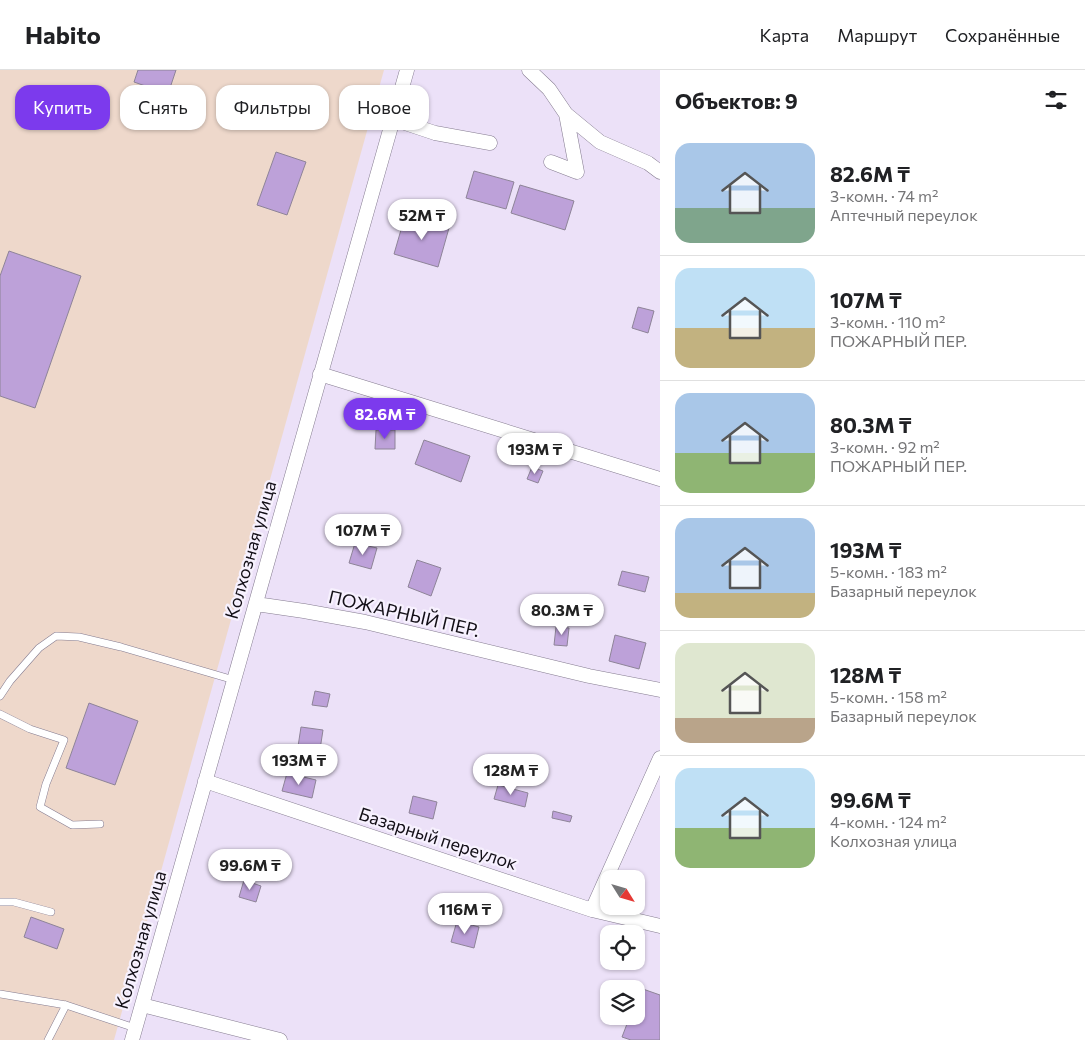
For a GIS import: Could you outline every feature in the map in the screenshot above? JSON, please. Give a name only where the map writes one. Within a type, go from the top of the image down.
[{"type":"street","name":"Колхозная улица","points":[[403,85],[407,70]]},
{"type":"street","points":[[529,70],[549,89],[566,114],[600,142],[648,163],[660,172]]},
{"type":"street","points":[[550,162],[578,172],[566,114]]},
{"type":"street","name":"Колхозная улица","points":[[133,1034],[390,130]]},
{"type":"street","points":[[427,130],[490,142]]},
{"type":"street","points":[[320,374],[660,479]]},
{"type":"street","name":"ПОЖАРНЫЙ ПЕР.","points":[[256,604],[365,622],[589,676],[660,690]]},
{"type":"street","points":[[592,910],[660,758]]},
{"type":"street","name":"Базарный переулок","points":[[205,781],[592,910],[660,926]]},
{"type":"street","points":[[142,1005],[280,1040]]},
{"type":"lane","points":[[0,696],[39,648],[56,636],[79,637],[122,646],[234,680]]},
{"type":"lane","points":[[0,714],[30,729],[64,740],[46,784],[40,807],[72,825],[100,824]]},
{"type":"lane","points":[[0,902],[14,902],[51,912]]},
{"type":"lane","points":[[0,994],[66,1005],[133,1034]]},
{"type":"lane","points":[[48,1040],[66,1005]]},
{"type":"shaded area","points":[[0,70],[384,70],[380,85],[339,85],[339,130],[367,130],[114,1040],[0,1040]]},
{"type":"building","points":[[138,70],[176,70],[171,85],[142,85],[134,82]]},
{"type":"building","points":[[276,152],[306,162],[287,215],[257,205]]},
{"type":"building","points":[[474,171],[514,182],[506,209],[466,198]]},
{"type":"building","points":[[520,185],[574,201],[565,230],[511,213]]},
{"type":"building","points":[[405,216],[449,228],[438,267],[394,254]]},
{"type":"building","points":[[9,251],[81,276],[35,408],[0,396],[0,276]]},
{"type":"building","points":[[638,307],[654,311],[648,333],[632,328]]},
{"type":"building","points":[[376,430],[395,430],[395,449],[375,449]]},
{"type":"building","points":[[424,440],[470,456],[461,482],[415,464]]},
{"type":"building","points":[[532,467],[543,471],[538,483],[527,479]]},
{"type":"building","points":[[355,543],[377,548],[371,569],[349,563]]},
{"type":"building","points":[[417,560],[441,568],[431,596],[408,587]]},
{"type":"building","points":[[622,571],[649,577],[645,592],[618,585]]},
{"type":"building","points":[[556,627],[569,628],[567,646],[554,645]]},
{"type":"building","points":[[615,635],[646,643],[639,669],[609,661]]},
{"type":"building","points":[[315,691],[330,694],[327,707],[312,705]]},
{"type":"building","points":[[89,703],[138,721],[115,785],[66,768]]},
{"type":"building","points":[[301,727],[323,730],[319,756],[297,753]]},
{"type":"building","points":[[287,773],[316,780],[312,798],[282,791]]},
{"type":"building","points":[[498,785],[528,793],[525,807],[494,799]]},
{"type":"building","points":[[413,796],[437,802],[433,819],[409,813]]},
{"type":"building","points":[[553,811],[572,816],[570,822],[552,818]]},
{"type":"building","points":[[244,880],[261,886],[256,902],[239,897]]},
{"type":"building","points":[[31,917],[64,929],[57,949],[24,937]]},
{"type":"building","points":[[457,921],[479,927],[474,948],[451,942]]},
{"type":"building","points":[[645,990],[660,995],[660,1040],[631,1040],[622,1037],[627,1025],[645,1025]]}]
